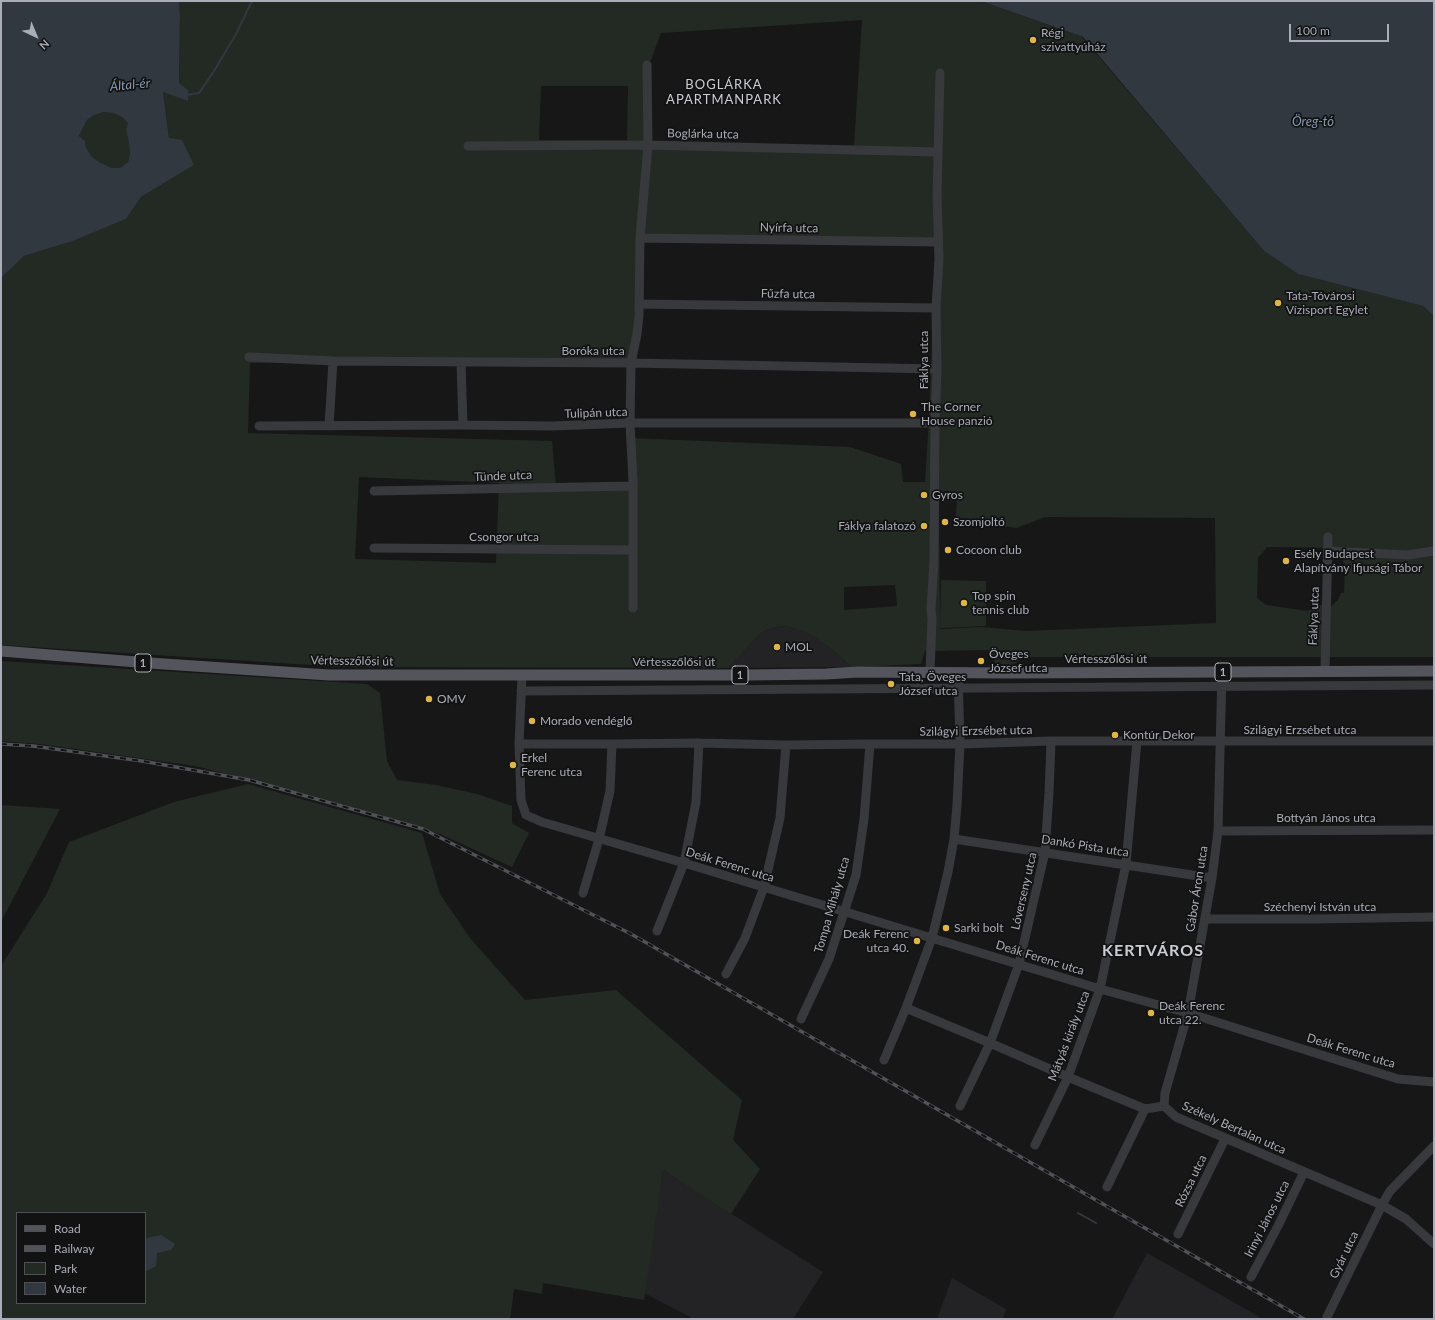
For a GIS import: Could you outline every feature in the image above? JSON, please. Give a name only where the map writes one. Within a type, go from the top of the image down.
[{"type":"main road","name":"Vértesszőlősi út","points":[[1,651],[149,663],[336,675],[748,675],[858,672],[1434,671]]},
{"type":"street","points":[[633,608],[633,486],[630,423],[631,363],[637,334],[640,238],[648,145],[647,66]]},
{"type":"street","name":"Fáklya utca","points":[[930,672],[931,610],[934,561],[940,73]]},
{"type":"street","name":"Boglárka utca","points":[[468,146],[648,145],[938,152]]},
{"type":"street","name":"Nyírfa utca","points":[[640,238],[938,242]]},
{"type":"street","name":"Fűzfa utca","points":[[639,304],[936,308]]},
{"type":"street","name":"Boróka utca","points":[[249,357],[333,361],[631,363],[937,369]]},
{"type":"street","points":[[330,426],[333,361]]},
{"type":"street","points":[[461,362],[463,425]]},
{"type":"street","name":"Tulipán utca","points":[[259,426],[552,426],[630,423],[935,423]]},
{"type":"street","name":"Tünde utca","points":[[374,491],[633,486]]},
{"type":"street","name":"Fáklya utca","points":[[1324,671],[1328,537]]},
{"type":"street","name":"Csongor utca","points":[[374,548],[633,550]]},
{"type":"street","points":[[1328,551],[1408,555],[1434,551]]},
{"type":"street","name":"Gábor Áron utca","points":[[1164,1106],[1165,1093],[1188,1013],[1206,919],[1212,878],[1218,831],[1222,672]]},
{"type":"street","points":[[884,1060],[906,1008],[932,938],[948,872],[954,839],[957,805],[960,744],[958,673]]},
{"type":"street","points":[[519,744],[522,675]]},
{"type":"street","points":[[610,675],[610,691]]},
{"type":"street","points":[[521,691],[1434,685]]},
{"type":"street","name":"Szilágyi Erzsébet utca","points":[[519,744],[699,743],[786,745],[960,744],[1051,741],[1434,741]]},
{"type":"street","name":"Lóverseny utca","points":[[960,1106],[990,1042],[1020,964],[1045,852],[1050,793],[1051,741]]},
{"type":"street","name":"Mátyás király utca","points":[[1036,1144],[1068,1078],[1100,989],[1126,864],[1137,741]]},
{"type":"street","points":[[657,931],[684,863],[696,802],[699,743]]},
{"type":"street","name":"Deák Ferenc utca","points":[[519,744],[521,800],[526,815],[542,822],[599,840],[684,863],[1100,989],[1188,1013],[1398,1079],[1434,1082]]},
{"type":"street","points":[[583,893],[599,840],[610,791],[612,744]]},
{"type":"street","name":"Tompa Mihály utca","points":[[802,1019],[829,959],[856,875],[864,819],[870,744]]},
{"type":"street","points":[[726,974],[745,938],[764,887],[780,818],[786,745]]},
{"type":"street","name":"Bottyán János utca","points":[[1218,831],[1434,830]]},
{"type":"street","name":"Dankó Pista utca","points":[[954,839],[1212,878]]},
{"type":"street","name":"Széchenyi István utca","points":[[1206,919],[1434,917]]},
{"type":"street","points":[[906,1008],[990,1042],[1068,1078],[1145,1109],[1107,1188]]},
{"type":"street","name":"Székely Bertalan utca","points":[[1145,1109],[1164,1106],[1176,1117],[1382,1205],[1406,1219],[1434,1244]]},
{"type":"street","name":"Rózsa utca","points":[[1178,1234],[1225,1139]]},
{"type":"street","name":"Gyár utca","points":[[1327,1317],[1382,1205],[1390,1192],[1434,1146]]},
{"type":"street","name":"Irinyi János utca","points":[[1251,1277],[1304,1172]]},
{"type":"shaded area","points":[[780,626],[790,627],[809,634],[829,647],[852,667],[727,668],[765,630]]},
{"type":"shaded area","points":[[663,1170],[823,1272],[793,1319],[694,1319],[644,1293]]},
{"type":"shaded area","points":[[1147,1253],[1179,1271],[1263,1319],[1112,1319]]},
{"type":"shaded area","points":[[952,1278],[1006,1309],[1003,1319],[937,1319]]},
{"type":"green space","points":[[179,1],[981,1],[1082,37],[1264,251],[1298,274],[1423,306],[1434,316],[1434,657],[1024,657],[1010,667],[996,664],[988,650],[925,651],[921,664],[852,667],[829,647],[809,634],[790,627],[780,626],[765,630],[727,668],[342,667],[1,645],[1,278],[24,256],[73,241],[126,219],[141,197],[194,165],[169,138],[163,91],[188,101],[188,90],[179,84]],"holes":[[[862,20],[854,146],[651,144],[649,65],[661,33]],[[541,86],[628,86],[627,140],[539,140]],[[640,238],[936,240],[925,482],[903,482],[901,464],[850,447],[629,438],[629,489],[556,487],[552,441],[248,433],[250,363],[575,359],[631,363]],[[359,477],[499,483],[496,563],[355,559]],[[939,500],[957,501],[955,528],[997,525],[1016,528],[1046,517],[1215,518],[1216,623],[1026,631],[981,627],[940,629]],[[1267,547],[1343,548],[1343,562],[1345,564],[1344,593],[1341,593],[1338,600],[1330,607],[1315,604],[1308,611],[1266,605],[1257,598],[1258,558]],[[895,585],[897,606],[844,610],[844,587]]]},
{"type":"green space","points":[[104,112],[113,113],[122,117],[128,123],[126,129],[130,154],[128,162],[120,168],[112,168],[91,157],[86,148],[85,141],[79,136],[87,120],[94,115]]},
{"type":"green space","name":"Top spin tennis club","points":[[941,580],[986,581],[986,626],[940,628]]},
{"type":"green space","points":[[1,661],[367,684],[380,693],[387,761],[397,780],[436,785],[477,794],[512,806],[512,823],[529,833],[512,867],[440,834],[310,795],[195,766],[40,744],[1,741]]},
{"type":"green space","points":[[248,784],[422,833],[440,894],[470,938],[525,1000],[616,990],[742,1100],[733,1140],[760,1169],[731,1214],[663,1170],[644,1300],[543,1283],[542,1294],[514,1289],[510,1319],[1,1319],[1,966],[46,895],[69,842],[174,802]]},
{"type":"green space","points":[[1,805],[60,809],[1,922]]},
{"type":"water","points":[[1,1],[179,1],[179,83],[188,90],[188,101],[163,92],[169,138],[182,140],[194,165],[141,197],[126,219],[73,241],[24,256],[1,278]],"holes":[[[104,112],[113,113],[122,117],[128,123],[126,129],[130,154],[128,162],[120,168],[112,168],[92,157],[86,148],[85,141],[79,136],[87,120],[94,115]]]},
{"type":"water","name":"Öreg-tó","points":[[981,1],[1434,1],[1434,316],[1423,306],[1298,274],[1264,251],[1083,37]]},
{"type":"water","points":[[161,1235],[175,1244],[171,1250],[157,1253],[156,1266],[146,1271],[146,1240],[147,1238]]},
{"type":"waterway","name":"Által-ér","points":[[187,95],[199,93],[236,34],[252,1]]},
{"type":"waterway","points":[[1078,1213],[1096,1223]]},
{"type":"railway","points":[[1,744],[33,746],[142,761],[249,780],[423,829],[631,934],[1304,1319]]},
{"type":"place","name":"Régi szivattyúház","points":[[1033,40]]},
{"type":"place","name":"Tata-Tóvárosi Vízisport Egylet","points":[[1278,303]]},
{"type":"place","name":"The Corner House panzió","points":[[913,414]]},
{"type":"place","name":"Gyros","points":[[924,495]]},
{"type":"place","name":"Szomjoltó","points":[[945,522]]},
{"type":"place","name":"Fáklya falatozó","points":[[924,526]]},
{"type":"place","name":"Cocoon club","points":[[948,550]]},
{"type":"place","name":"Esély Budapest Alapítvány Ifjusági Tábor","points":[[1286,561]]},
{"type":"place","name":"Top spin tennis club","points":[[964,603]]},
{"type":"place","name":"MOL","points":[[777,647]]},
{"type":"place","name":"Öveges József utca","points":[[981,661]]},
{"type":"place","name":"Tata, Öveges József utca","points":[[891,684]]},
{"type":"place","name":"OMV","points":[[429,699]]},
{"type":"place","name":"Morado vendéglő","points":[[532,721]]},
{"type":"place","name":"Kontúr Dekor","points":[[1115,735]]},
{"type":"place","name":"Erkel Ferenc utca","points":[[513,765]]},
{"type":"place","name":"Sarki bolt","points":[[946,928]]},
{"type":"place","name":"Deák Ferenc utca 40.","points":[[917,941]]},
{"type":"place","name":"Deák Ferenc utca 22.","points":[[1151,1013]]},
{"type":"district","name":"BOGLÁRKA APARTMANPARK","points":[[724,92]]},
{"type":"district","name":"KERTVÁROS","points":[[1153,951]]}]
